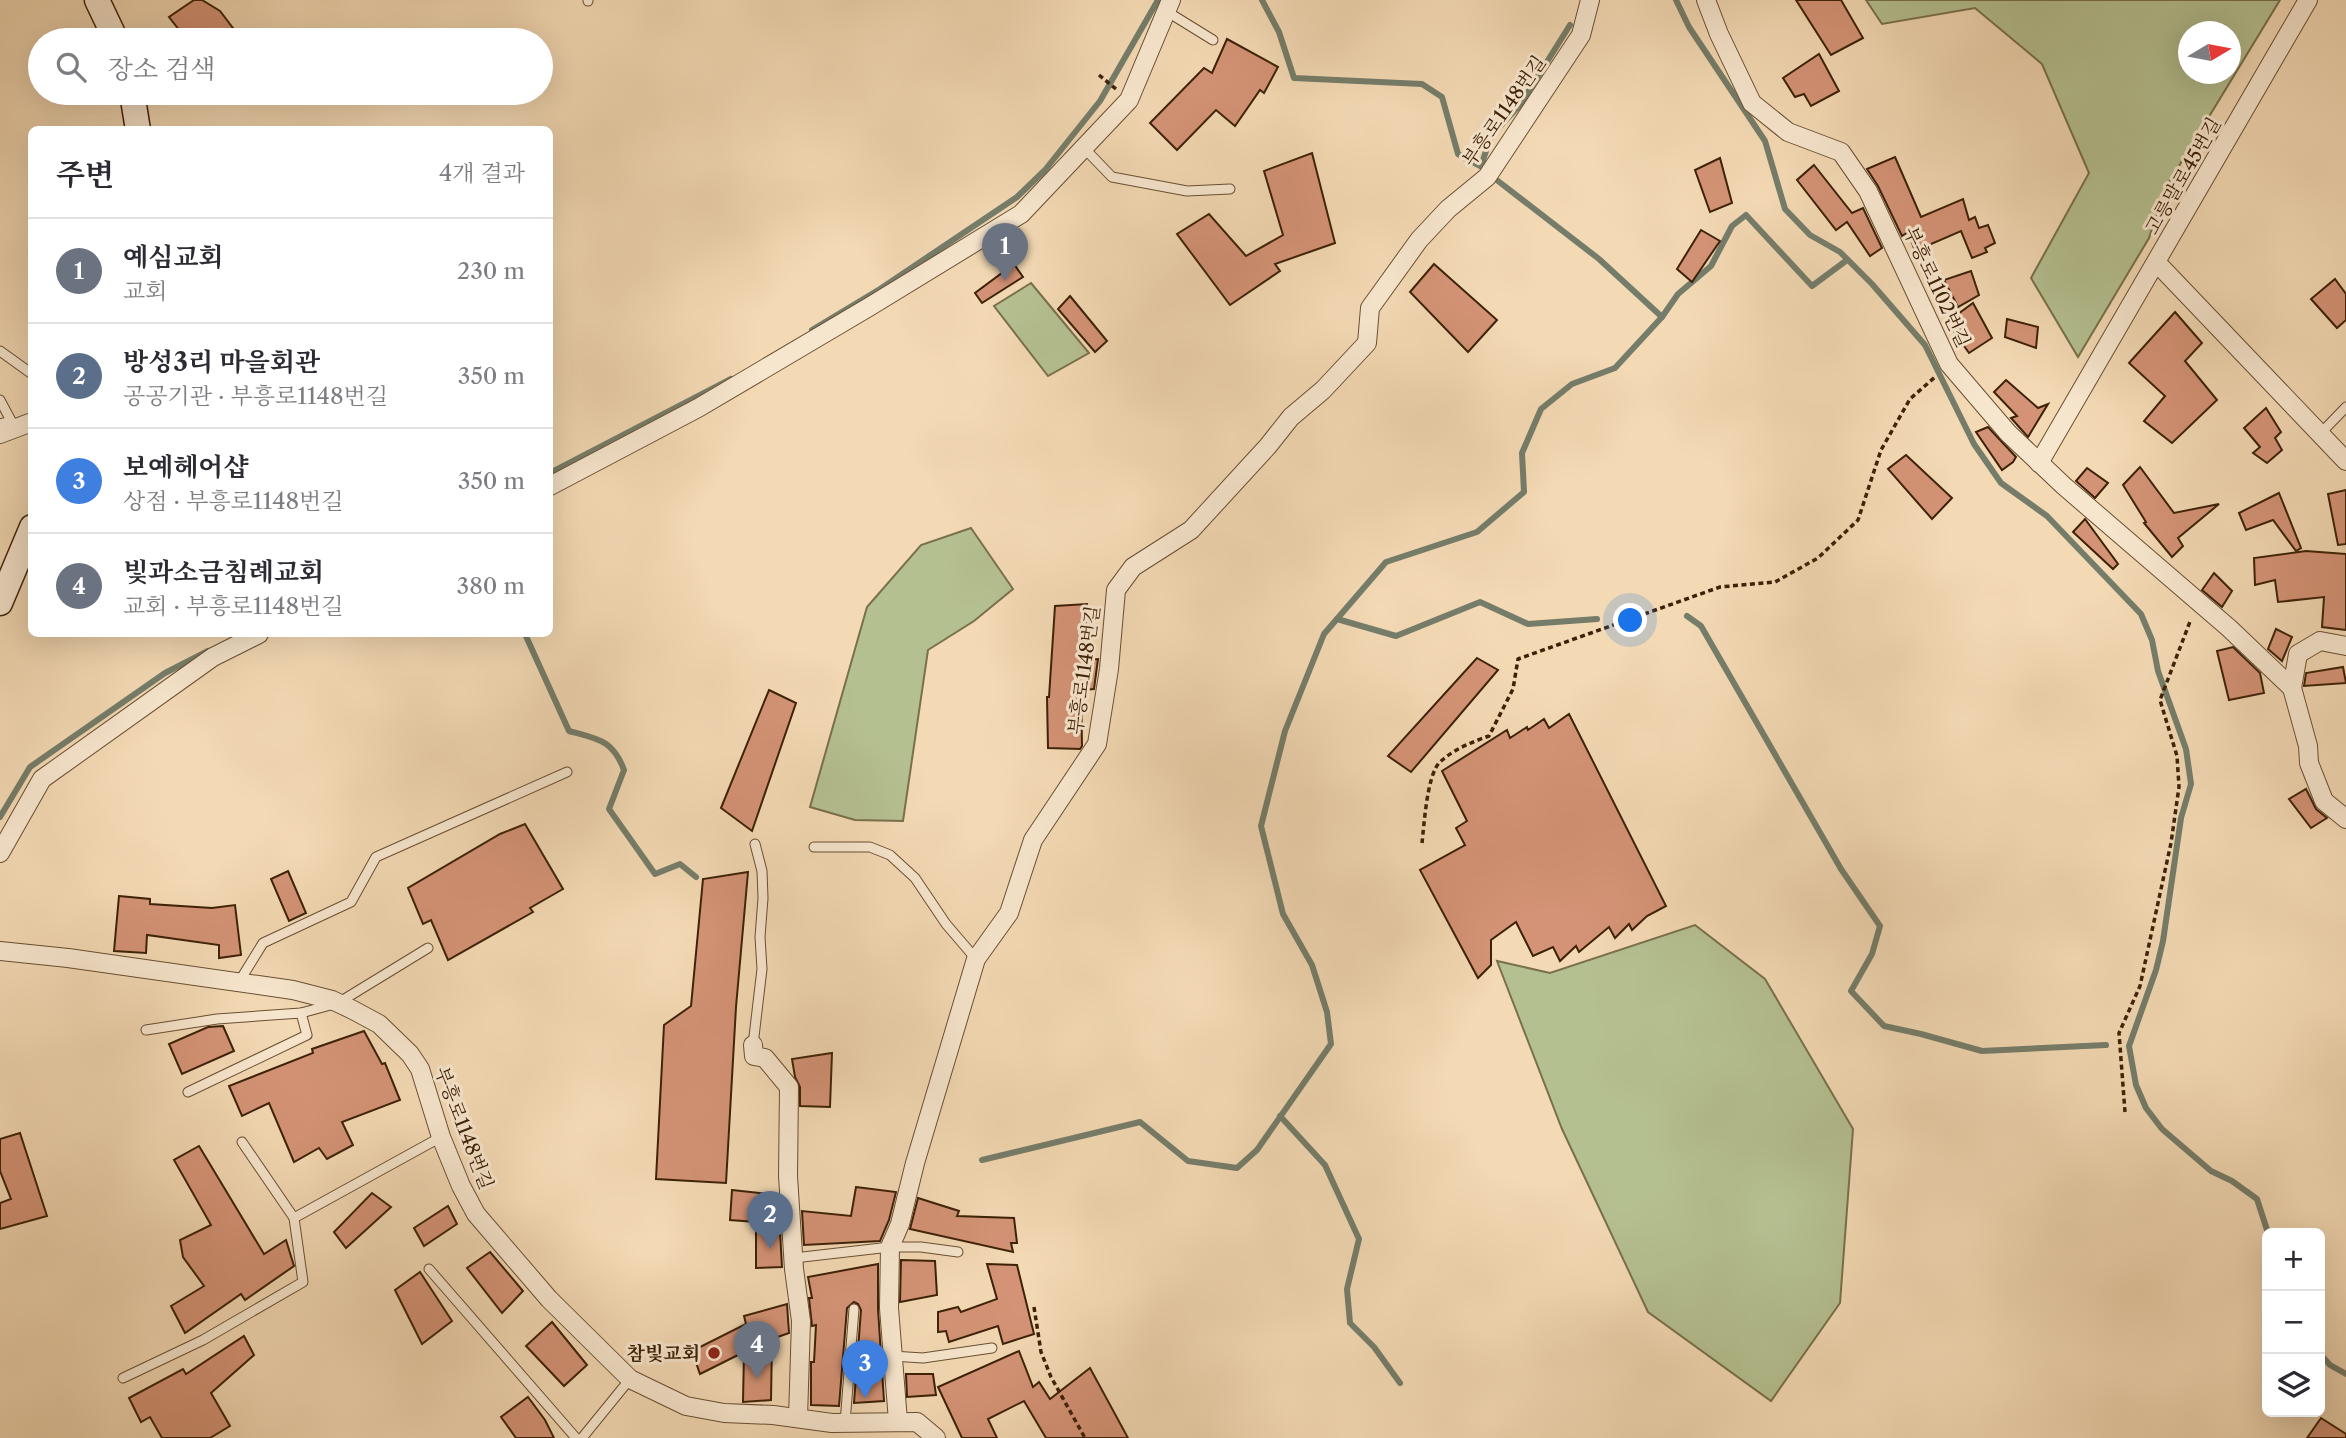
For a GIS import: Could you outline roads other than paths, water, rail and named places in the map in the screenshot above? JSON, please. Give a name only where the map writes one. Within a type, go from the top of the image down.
[{"type":"main road","points":[[89,0],[108,28]]},
{"type":"main road","points":[[97,0],[110,28]]},
{"type":"main road","points":[[134,105],[137,126]]},
{"type":"main road","points":[[0,603],[28,536]]},
{"type":"street","name":"부흥로1148번길","points":[[898,1421],[889,1308],[890,1247],[901,1224],[915,1164],[976,959],[1009,913],[1033,840],[1097,744],[1109,669],[1116,590],[1133,567],[1191,530],[1291,417],[1323,390],[1367,343],[1370,309],[1419,240],[1448,209],[1487,177],[1581,35],[1590,0]]},
{"type":"street","name":"부흥로1102번길","points":[[1706,0],[1752,103],[1788,132],[1841,152],[1868,191],[1949,364],[2008,433],[2039,463],[2292,688]]},
{"type":"street","name":"고릉말로45번길","points":[[2039,463],[2308,0]]},
{"type":"street","points":[[553,483],[709,401],[1021,214],[1129,100],[1168,6]]},
{"type":"street","name":"고릉말로45번길","points":[[2157,263],[2346,461]]},
{"type":"street","points":[[0,853],[42,779],[213,656],[254,637]]},
{"type":"street","points":[[2346,646],[2320,641],[2298,654],[2292,688],[2308,747],[2309,763],[2324,802],[2346,820]]},
{"type":"street","name":"부흥로1148번길","points":[[0,951],[293,990],[338,1003],[379,1024],[410,1054],[420,1069],[441,1137],[476,1214],[549,1299],[630,1379],[686,1406],[724,1413],[746,1412],[798,1418],[837,1428],[898,1421],[917,1422],[936,1438]]},
{"type":"street","points":[[749,1052],[765,1058],[789,1087],[788,1175],[801,1321],[798,1418]]},
{"type":"lane","points":[[1168,6],[1213,40]]},
{"type":"lane","points":[[1084,148],[1112,177],[1187,191],[1230,189]]},
{"type":"lane","points":[[0,351],[28,371]]},
{"type":"lane","points":[[0,400],[12,426]]},
{"type":"lane","points":[[2320,434],[2346,407]]},
{"type":"lane","points":[[239,982],[263,943],[351,902],[376,857],[567,772]]},
{"type":"lane","points":[[749,1052],[762,969],[762,871],[755,844]]},
{"type":"lane","points":[[814,847],[870,847],[890,855],[915,878],[946,924],[976,959]]},
{"type":"lane","points":[[146,1030],[218,1019],[300,1013],[338,1003],[428,948]]},
{"type":"lane","points":[[188,1092],[307,1035],[300,1013]]},
{"type":"lane","points":[[293,1218],[441,1137]]},
{"type":"lane","points":[[123,1377],[203,1340],[303,1282],[293,1218],[242,1142]]},
{"type":"lane","points":[[794,1258],[890,1247],[920,1247],[958,1252]]},
{"type":"lane","points":[[429,1269],[576,1438]]},
{"type":"lane","points":[[837,1428],[854,1309]]},
{"type":"lane","points":[[892,1356],[923,1358],[992,1348]]},
{"type":"lane","points":[[582,1438],[630,1379]]},
{"type":"waterway","points":[[812,330],[880,289],[1017,197],[1045,170],[1100,101],[1158,0]]},
{"type":"waterway","points":[[1262,0],[1279,32],[1294,78],[1422,84],[1442,97],[1458,154],[1484,168]]},
{"type":"waterway","points":[[1676,0],[1689,27],[1765,141],[1785,209],[1810,235],[1840,252],[1925,345],[1974,444],[2001,483],[2047,516],[2141,614],[2152,640],[2158,671],[2186,749],[2191,784],[2181,818],[2163,941],[2156,970],[2129,1046],[2136,1085],[2146,1108],[2162,1129],[2211,1171],[2232,1181],[2257,1199],[2266,1228]]},
{"type":"waterway","points":[[1481,166],[1491,136],[1520,105],[1570,25]]},
{"type":"waterway","points":[[1498,181],[1599,259],[1662,317]]},
{"type":"waterway","points":[[982,1160],[1140,1122],[1188,1161],[1237,1168],[1257,1150],[1331,1044],[1327,1012],[1312,965],[1283,914],[1261,826],[1285,731],[1324,634],[1386,562],[1477,532],[1524,492],[1522,453],[1541,409],[1572,384],[1615,368],[1662,317],[1678,294],[1711,266],[1732,226],[1746,215],[1812,286],[1847,260]]},
{"type":"waterway","points":[[553,471],[731,379]]},
{"type":"waterway","points":[[1337,619],[1396,636],[1480,602],[1528,624],[1597,619]]},
{"type":"waterway","points":[[1687,616],[1701,626],[1841,869],[1880,926],[1872,954],[1851,991],[1884,1026],[1982,1051],[2106,1045]]},
{"type":"waterway","points":[[526,637],[569,731],[603,742],[620,760],[624,770],[609,809],[655,874],[680,864],[696,877]]},
{"type":"waterway","points":[[0,817],[30,767],[165,673],[208,651]]},
{"type":"waterway","points":[[1280,1116],[1325,1165],[1359,1239],[1347,1289],[1350,1323],[1374,1347],[1400,1383]]},
{"type":"waterway","points":[[2325,1360],[2346,1374]]},
{"type":"place","name":"예심교회","points":[[1005,281]]},
{"type":"place","name":"방성3리 마을회관","points":[[770,1249]]},
{"type":"place","name":"참빛교회","points":[[714,1353]]},
{"type":"place","name":"빛과소금침례교회","points":[[757,1379]]},
{"type":"place","name":"보예헤어샵","points":[[865,1398]]}]
